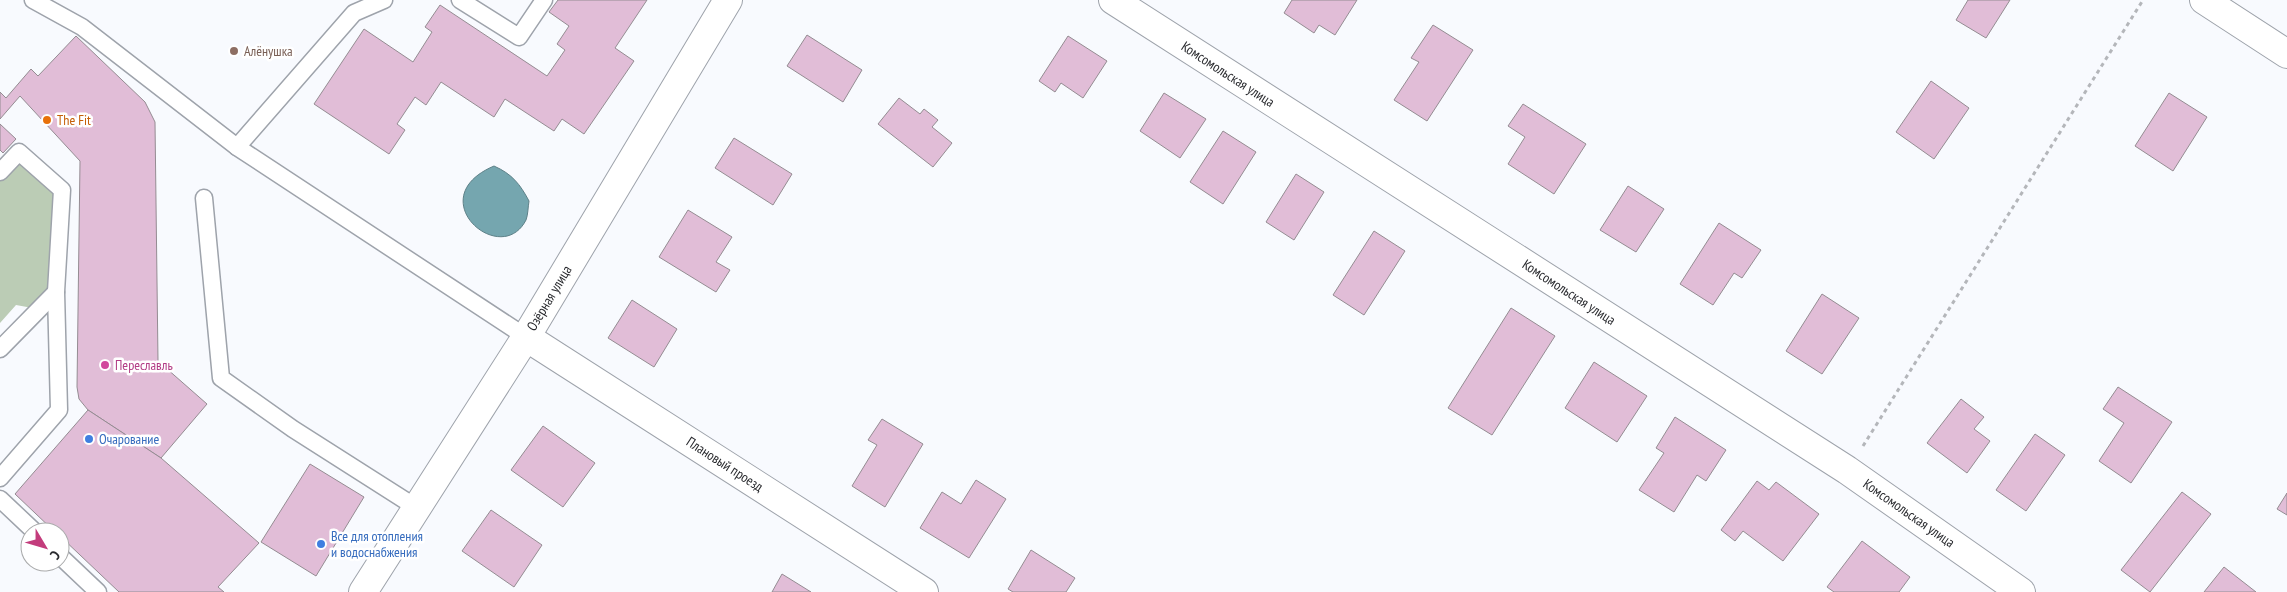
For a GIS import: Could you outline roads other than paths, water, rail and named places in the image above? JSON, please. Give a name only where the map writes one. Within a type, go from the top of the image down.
[{"type":"street","name":"Озёрная улица","points":[[364,592],[526,336],[728,0]]},
{"type":"street","name":"Комсомольская улица","points":[[1113,0],[1847,470],[2021,592]]},
{"type":"street","points":[[2204,0],[2287,54]]},
{"type":"street","name":"Плановый проезд","points":[[526,336],[924,592]]},
{"type":"lane","points":[[33,0],[82,27],[237,147],[526,336]]},
{"type":"lane","points":[[237,147],[354,13],[384,0]]},
{"type":"lane","points":[[460,0],[519,37],[544,0]]},
{"type":"lane","points":[[0,172],[19,152],[62,190],[56,292],[59,410],[0,478]]},
{"type":"lane","points":[[204,198],[221,378],[293,429],[417,508]]},
{"type":"lane","points":[[0,349],[56,292]]},
{"type":"lane","points":[[0,499],[24,522]]},
{"type":"lane","points":[[70,565],[98,592]]},
{"type":"water","points":[[494,166],[506,172],[515,180],[529,201],[526,220],[514,233],[500,237],[485,233],[472,223],[465,210],[464,195],[473,180]]},
{"type":"place","name":"Алёнушка","points":[[234,51]]},
{"type":"place","name":"The Fit","points":[[47,120]]},
{"type":"place","name":"Переславль","points":[[105,365]]},
{"type":"place","name":"Очарование","points":[[89,439]]},
{"type":"place","name":"Все для отопления и водоснабжения","points":[[321,544]]}]
